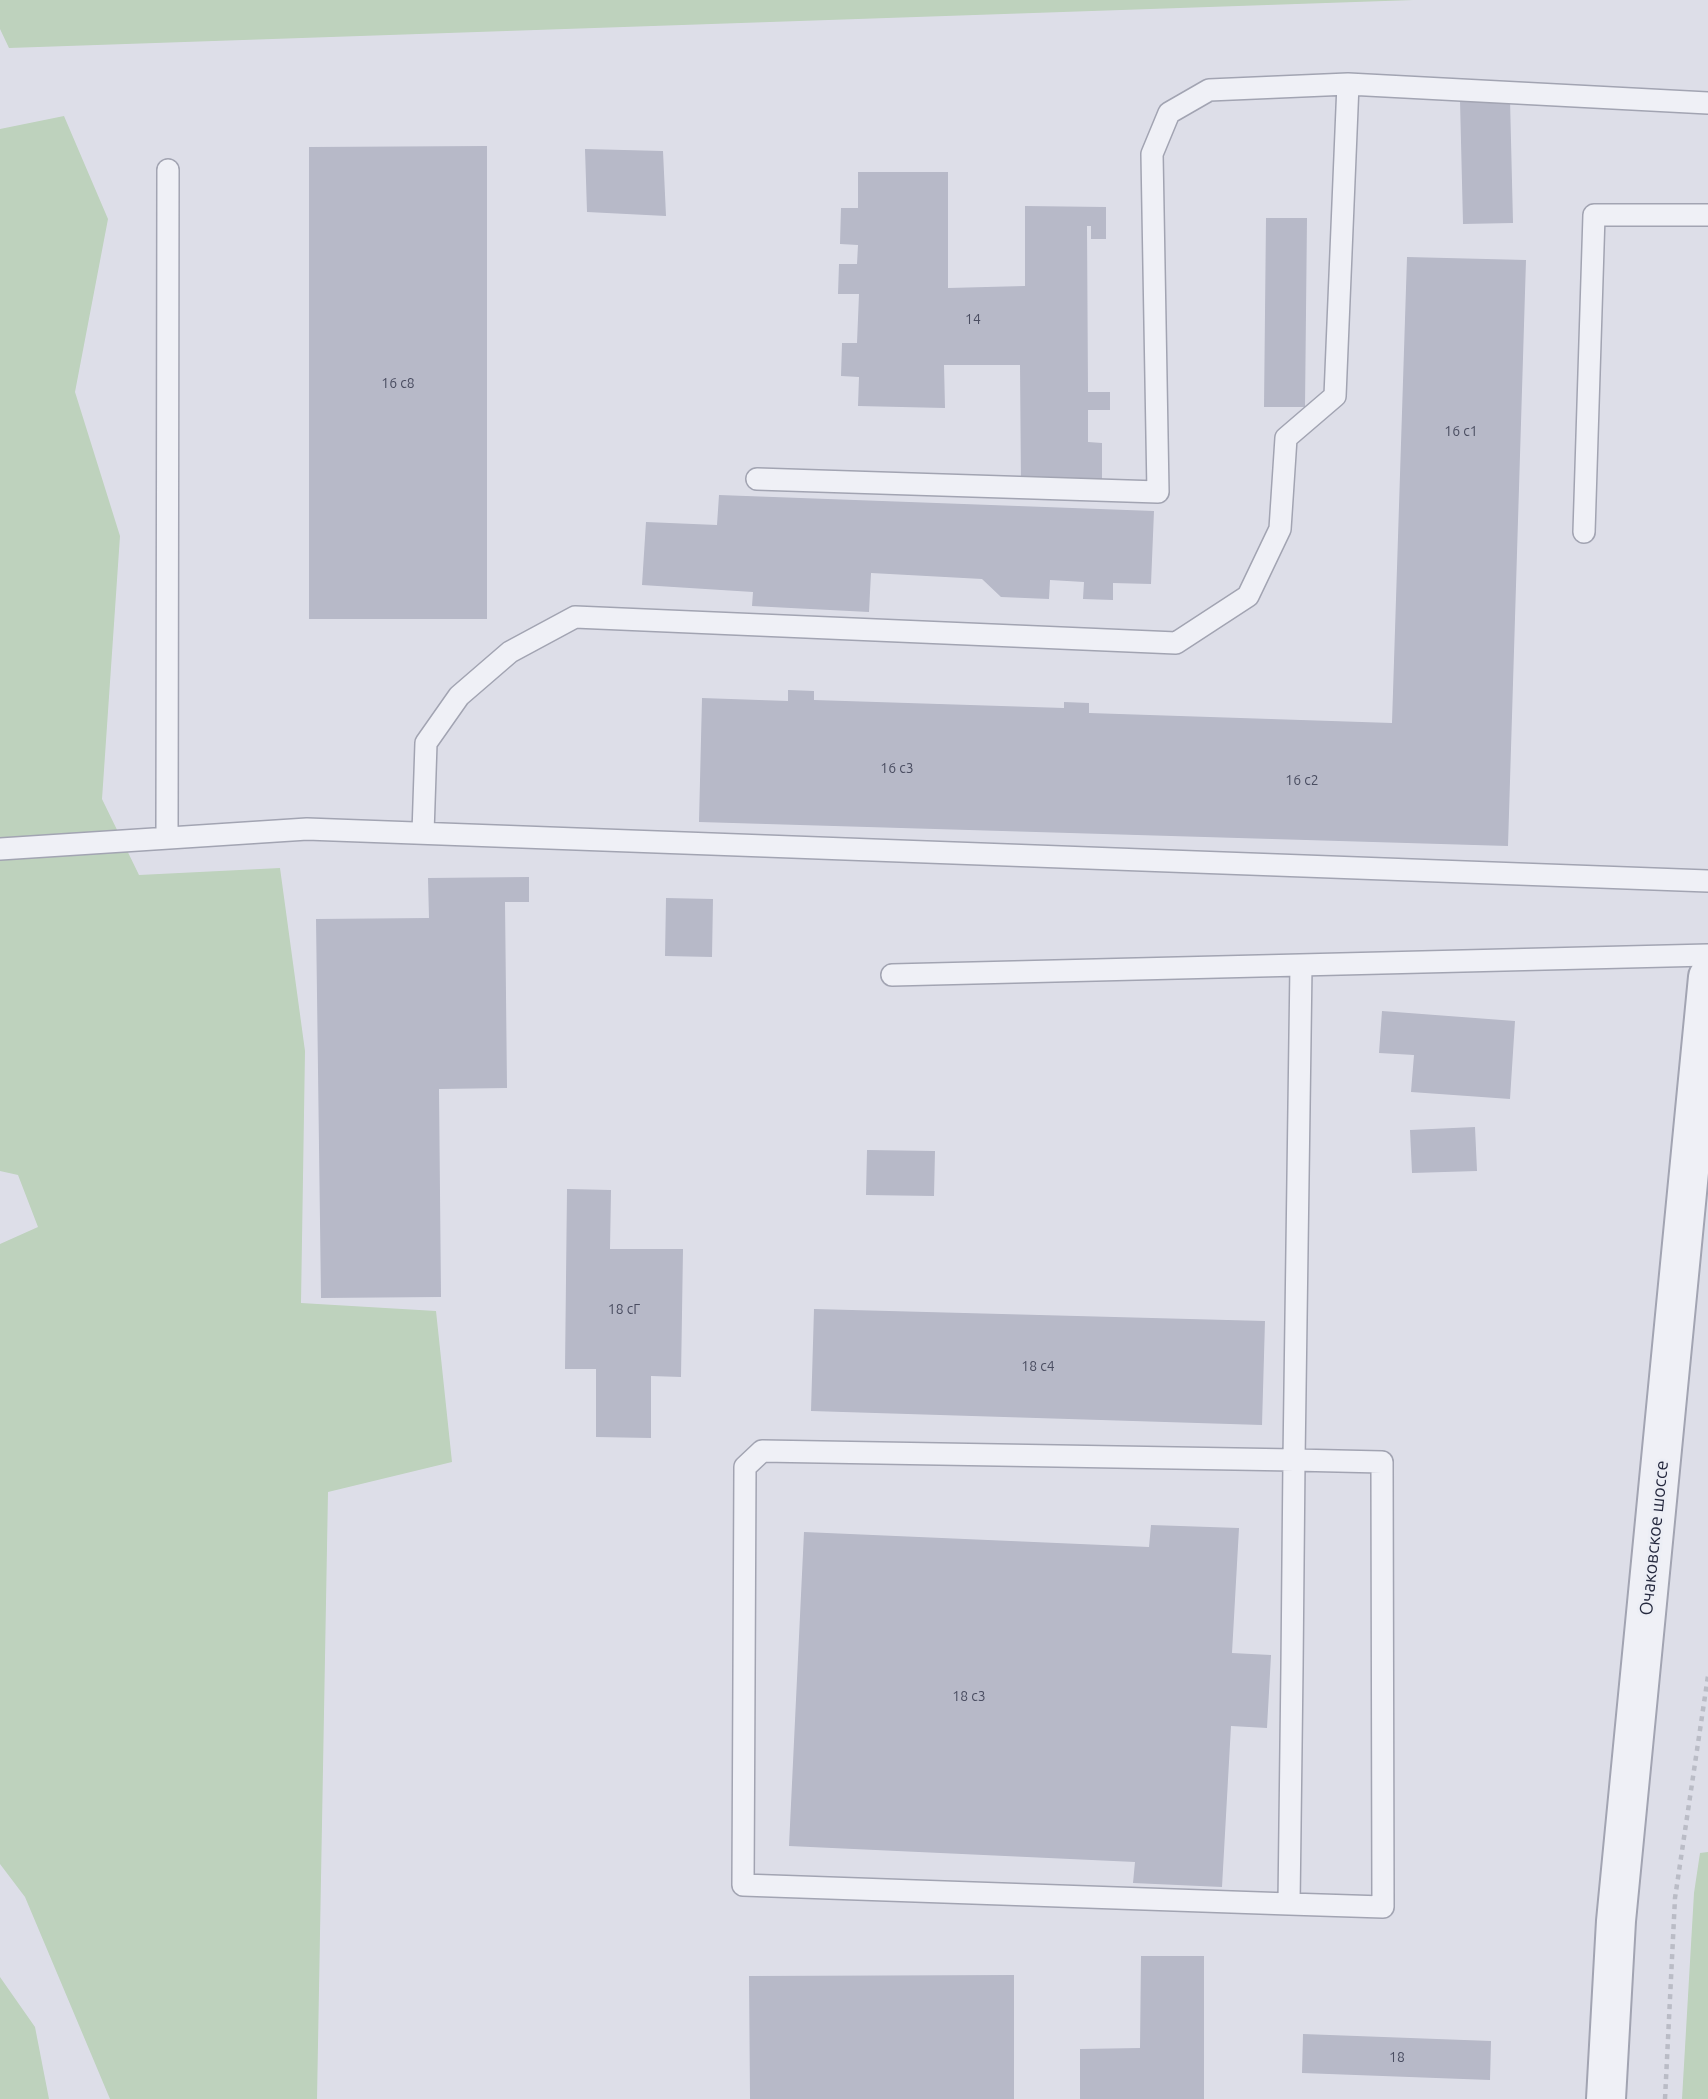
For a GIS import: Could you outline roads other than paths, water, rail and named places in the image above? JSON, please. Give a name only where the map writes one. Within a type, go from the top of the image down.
[{"type":"street","name":"Очаковское шоссе","points":[[1606,2099],[1616,1921],[1700,1162],[1708,977]]},
{"type":"lane","points":[[423,833],[426,743],[459,696],[510,652],[575,617],[1176,643],[1248,596],[1280,529],[1286,438],[1335,396],[1348,84]]},
{"type":"lane","points":[[757,479],[1158,492],[1152,154],[1169,113],[1209,90],[1348,84],[1708,103]]},
{"type":"lane","points":[[167,170],[167,838]]},
{"type":"lane","points":[[1584,532],[1594,215],[1708,215]]},
{"type":"lane","points":[[0,849],[307,829],[1708,881]]},
{"type":"lane","points":[[892,975],[1708,954]]},
{"type":"lane","points":[[1289,1904],[1301,966]]},
{"type":"lane","points":[[762,1451],[1294,1460],[1382,1462],[1383,1907],[743,1885],[745,1467],[762,1451]]}]
